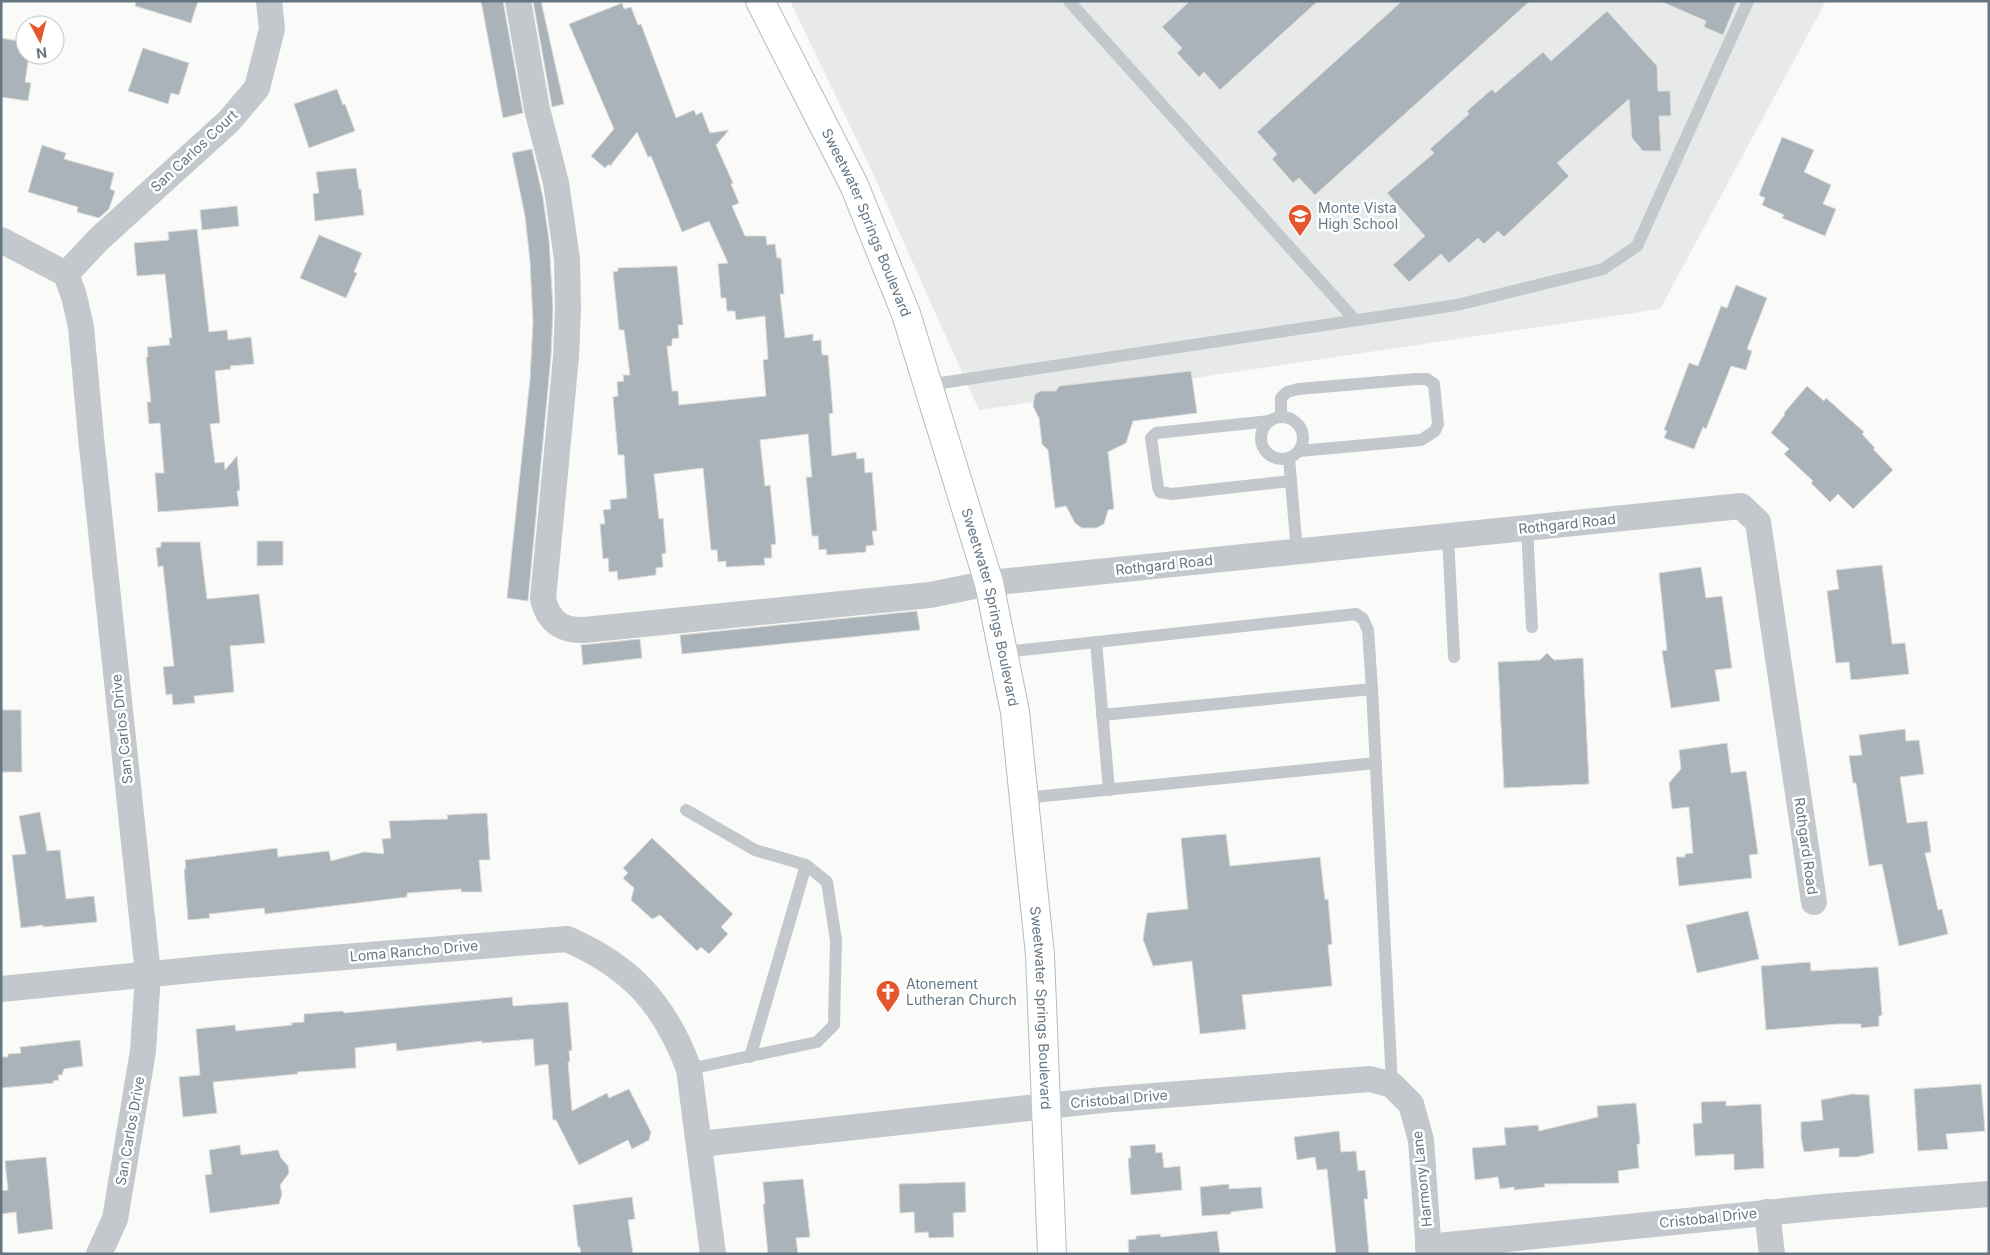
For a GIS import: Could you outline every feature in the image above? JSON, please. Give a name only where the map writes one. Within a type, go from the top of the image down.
[{"type":"main road","name":"Sweetwater Springs Boulevard","points":[[760,1],[854,185],[906,314],[988,583],[1016,712],[1040,956],[1052,1254]]},
{"type":"street","name":"San Carlos Court","points":[[66,274],[99,239],[229,121],[257,88],[272,29],[269,1]]},
{"type":"street","name":"Rothgard Road","points":[[518,1],[537,109],[556,183],[567,259],[566,357],[543,591],[543,599],[548,615],[563,628],[584,630],[930,595],[988,583],[1741,506],[1758,522],[1814,902]]},
{"type":"street","points":[[1,240],[66,274]]},
{"type":"street","name":"San Carlos Drive","points":[[66,274],[74,296],[81,327],[91,444],[148,974],[143,1051],[117,1209],[115,1219],[99,1254]]},
{"type":"street","name":"Loma Rancho Drive","points":[[1,990],[148,974],[450,947],[567,939],[590,949],[632,979],[651,998],[675,1035],[689,1069],[713,1254]]},
{"type":"street","name":"Cristobal Drive","points":[[700,1144],[1102,1100],[1370,1079],[1392,1084]]},
{"type":"street","name":"Harmony Lane","points":[[1392,1084],[1411,1104],[1421,1140],[1429,1250]]},
{"type":"street","name":"Cristobal Drive","points":[[1429,1250],[1767,1212],[1989,1194]]},
{"type":"street","points":[[1767,1212],[1772,1254]]},
{"type":"lane","points":[[1069,1],[1355,320]]},
{"type":"lane","points":[[928,385],[1457,305],[1603,269],[1637,246],[1748,1]]},
{"type":"lane","points":[[1416,379],[1427,379],[1434,384],[1438,424],[1435,431],[1421,440],[1294,454],[1277,458],[1267,453],[1262,442],[1262,430],[1276,419],[1281,398],[1287,392],[1298,389],[1416,379]]},
{"type":"lane","points":[[1291,482],[1172,494],[1160,492],[1151,438],[1156,433],[1276,419],[1293,420],[1301,428],[1303,440],[1294,454],[1291,482],[1297,552]]},
{"type":"lane","points":[[1527,528],[1532,627]]},
{"type":"lane","points":[[1448,537],[1454,657]]},
{"type":"lane","points":[[1004,652],[1356,614],[1364,619],[1368,630],[1372,689],[1392,1084]]},
{"type":"lane","points":[[1096,642],[1109,790]]},
{"type":"lane","points":[[1102,715],[1372,689]]},
{"type":"lane","points":[[1024,798],[1376,763]]},
{"type":"lane","points":[[686,810],[756,850],[806,865],[827,882],[836,940],[834,1025],[817,1042],[689,1069]]},
{"type":"lane","points":[[750,1057],[806,865]]},
{"type":"shaded area","name":"Monte Vista High School","points":[[790,1],[1826,1],[1660,309],[979,410],[869,165]]},
{"type":"building","points":[[136,1],[198,1],[191,23],[135,6]]},
{"type":"building","points":[[481,1],[503,1],[523,113],[503,118]]},
{"type":"building","points":[[533,1],[541,1],[564,104],[552,107]]},
{"type":"building","points":[[1190,1],[1318,1],[1220,90],[1204,72],[1199,77],[1177,53],[1182,48],[1162,27]]},
{"type":"building","points":[[1402,1],[1530,1],[1315,195],[1299,178],[1293,183],[1272,159],[1277,154],[1257,132]]},
{"type":"building","points":[[1660,1],[1737,1],[1723,35],[1704,27],[1706,21]]},
{"type":"building","points":[[622,3],[624,9],[631,7],[638,25],[641,24],[676,118],[694,110],[696,115],[702,112],[710,133],[729,130],[716,145],[733,183],[731,184],[739,203],[732,206],[745,236],[766,236],[767,245],[775,244],[777,258],[781,258],[784,294],[780,294],[785,338],[813,334],[813,341],[821,340],[822,355],[828,355],[833,413],[829,414],[832,456],[856,452],[857,459],[864,458],[865,473],[872,472],[877,531],[872,531],[874,545],[866,546],[866,552],[827,555],[826,549],[819,550],[818,536],[812,536],[806,477],[812,477],[808,434],[760,440],[765,486],[770,485],[776,544],[771,545],[772,558],[764,558],[765,565],[726,567],[726,561],[718,562],[717,550],[711,550],[703,468],[654,474],[659,519],[663,518],[666,553],[662,554],[663,567],[656,568],[656,575],[618,580],[617,571],[609,572],[608,558],[603,559],[600,524],[605,524],[603,510],[611,509],[610,500],[627,498],[624,455],[618,455],[613,397],[618,396],[617,382],[624,381],[623,375],[630,375],[624,330],[619,330],[613,272],[618,271],[618,268],[677,266],[683,325],[678,325],[679,338],[672,339],[672,346],[667,346],[672,391],[678,391],[679,405],[766,396],[763,360],[768,359],[765,316],[736,320],[735,311],[727,311],[726,298],[721,298],[718,264],[728,263],[709,221],[682,232],[651,156],[648,157],[637,132],[610,166],[609,164],[605,168],[591,156],[614,129],[569,24]]},
{"type":"building","points":[[1607,11],[1657,66],[1658,91],[1670,91],[1671,116],[1659,116],[1661,151],[1643,151],[1632,138],[1629,99],[1557,163],[1569,176],[1504,237],[1498,231],[1484,244],[1478,238],[1449,263],[1441,254],[1409,282],[1393,265],[1425,236],[1387,193],[1434,153],[1430,149],[1469,114],[1467,111],[1492,89],[1495,93],[1543,52],[1551,61]]},
{"type":"building","points":[[1,38],[15,40],[15,65],[28,65],[25,82],[31,83],[28,101],[1,97]]},
{"type":"building","points":[[143,48],[189,63],[179,95],[171,93],[168,104],[128,91]]},
{"type":"building","points":[[337,89],[355,131],[309,148],[294,104]]},
{"type":"building","points":[[1782,137],[1814,150],[1804,172],[1831,185],[1823,204],[1836,209],[1825,236],[1782,218],[1784,215],[1762,205],[1765,198],[1759,195]]},
{"type":"building","points":[[42,145],[66,153],[64,159],[114,173],[110,189],[115,191],[109,209],[99,218],[77,212],[78,207],[28,192]]},
{"type":"building","points":[[532,149],[543,198],[549,240],[553,308],[551,356],[528,601],[507,598],[530,379],[533,322],[530,261],[525,216],[512,153]]},
{"type":"building","points":[[356,168],[364,215],[315,221],[313,194],[319,193],[316,172]]},
{"type":"building","points":[[237,206],[239,226],[202,230],[200,210]]},
{"type":"building","points":[[197,229],[209,332],[227,330],[228,340],[251,337],[254,364],[230,366],[231,369],[215,371],[220,423],[210,424],[215,463],[224,462],[225,470],[237,456],[240,490],[237,491],[239,506],[158,512],[155,473],[164,473],[160,423],[149,424],[147,402],[151,402],[146,357],[148,357],[147,347],[170,345],[169,338],[172,338],[165,274],[137,276],[134,243],[169,240],[168,232]]},
{"type":"building","points":[[319,235],[362,253],[354,272],[357,273],[346,298],[300,278]]},
{"type":"building","points":[[1736,285],[1767,298],[1747,349],[1752,351],[1746,370],[1731,366],[1706,429],[1703,427],[1694,449],[1664,438],[1667,431],[1664,430],[1689,363],[1698,366],[1721,306],[1727,308]]},
{"type":"building","points":[[1191,371],[1197,413],[1133,421],[1126,443],[1108,452],[1114,509],[1108,510],[1104,524],[1096,528],[1082,528],[1075,523],[1066,506],[1055,508],[1048,450],[1042,444],[1039,418],[1033,406],[1035,394],[1041,391],[1056,391],[1059,386]]},
{"type":"building","points":[[1807,386],[1824,401],[1826,398],[1864,432],[1862,434],[1875,448],[1873,449],[1893,470],[1853,509],[1838,494],[1830,502],[1811,483],[1813,481],[1784,454],[1789,449],[1771,433],[1784,413]]},
{"type":"building","points":[[257,541],[283,541],[283,565],[257,566]]},
{"type":"building","points":[[161,542],[200,542],[207,599],[259,594],[265,643],[230,646],[234,692],[194,696],[195,703],[173,705],[172,694],[166,695],[163,667],[174,666],[163,566],[158,567],[156,548],[161,547]]},
{"type":"building","points":[[1882,565],[1892,644],[1905,643],[1909,674],[1851,680],[1849,662],[1836,663],[1827,591],[1839,589],[1836,570]]},
{"type":"building","points":[[1701,567],[1706,598],[1722,596],[1732,668],[1715,670],[1720,701],[1671,708],[1662,651],[1667,650],[1659,573]]},
{"type":"building","points":[[917,611],[920,630],[682,654],[680,635]]},
{"type":"building","points":[[640,639],[642,658],[583,665],[581,645]]},
{"type":"building","points":[[1547,653],[1554,660],[1583,658],[1589,784],[1504,788],[1498,662],[1540,660]]},
{"type":"building","points":[[1,710],[21,710],[22,772],[1,772]]},
{"type":"building","points":[[1905,729],[1906,741],[1919,740],[1924,774],[1900,777],[1907,823],[1927,821],[1931,852],[1925,853],[1938,910],[1942,909],[1948,934],[1899,946],[1882,864],[1869,866],[1856,783],[1853,783],[1849,756],[1862,755],[1859,735]]},
{"type":"building","points":[[1727,743],[1731,773],[1746,771],[1758,854],[1749,855],[1752,878],[1679,886],[1676,857],[1685,857],[1685,854],[1693,853],[1689,807],[1672,809],[1669,783],[1681,769],[1679,750]]},
{"type":"building","points":[[40,812],[47,851],[60,850],[66,899],[94,896],[97,922],[21,928],[12,855],[26,854],[19,816]]},
{"type":"building","points":[[487,813],[490,860],[479,860],[482,892],[461,892],[461,889],[407,893],[407,897],[265,914],[264,908],[209,914],[210,918],[188,920],[185,860],[277,848],[278,857],[329,851],[331,861],[364,852],[384,854],[382,839],[391,838],[389,821],[448,819],[447,815]]},
{"type":"building","points":[[1226,834],[1230,866],[1320,857],[1325,900],[1328,899],[1332,944],[1328,945],[1332,986],[1242,995],[1246,1029],[1200,1034],[1192,961],[1153,966],[1143,939],[1147,913],[1188,909],[1181,838]]},
{"type":"building","points":[[652,838],[733,914],[721,927],[728,934],[709,954],[701,947],[697,951],[660,915],[652,919],[631,900],[634,888],[623,878],[628,873],[623,868]]},
{"type":"building","points":[[1748,911],[1759,959],[1697,973],[1686,925]]},
{"type":"building","points":[[1810,962],[1811,971],[1878,967],[1882,1015],[1879,1016],[1879,1026],[1861,1028],[1861,1024],[1837,1024],[1766,1030],[1761,966]]},
{"type":"building","points":[[512,997],[513,1006],[568,1002],[572,1050],[569,1051],[570,1062],[568,1062],[572,1111],[607,1093],[609,1098],[629,1089],[651,1132],[649,1140],[632,1149],[628,1140],[579,1165],[556,1120],[553,1120],[548,1064],[535,1066],[533,1039],[482,1043],[482,1041],[397,1051],[396,1043],[355,1048],[356,1068],[297,1072],[298,1074],[213,1082],[217,1113],[183,1117],[179,1077],[200,1075],[196,1029],[235,1025],[236,1031],[304,1022],[304,1014],[343,1011],[344,1013]]},
{"type":"building","points":[[80,1040],[83,1066],[64,1069],[62,1075],[58,1075],[59,1080],[53,1081],[54,1083],[1,1088],[1,1057],[8,1057],[8,1054],[21,1053],[20,1047]]},
{"type":"building","points":[[1981,1084],[1985,1131],[1946,1134],[1948,1149],[1918,1151],[1914,1089]]},
{"type":"building","points":[[1852,1094],[1869,1095],[1874,1153],[1857,1157],[1839,1157],[1839,1148],[1804,1152],[1801,1122],[1823,1120],[1821,1100]]},
{"type":"building","points":[[1726,1101],[1726,1106],[1761,1104],[1764,1168],[1734,1170],[1734,1154],[1695,1156],[1693,1124],[1702,1123],[1701,1102]]},
{"type":"building","points":[[1636,1103],[1640,1144],[1637,1144],[1639,1168],[1618,1171],[1619,1183],[1544,1184],[1545,1187],[1514,1190],[1514,1187],[1500,1189],[1498,1177],[1475,1180],[1472,1148],[1506,1145],[1504,1128],[1538,1125],[1539,1131],[1598,1117],[1597,1106]]},
{"type":"building","points":[[1339,1131],[1341,1152],[1356,1151],[1358,1171],[1365,1170],[1368,1199],[1364,1199],[1369,1254],[1336,1254],[1327,1169],[1317,1170],[1315,1157],[1297,1160],[1294,1137]]},
{"type":"building","points":[[1155,1144],[1156,1153],[1162,1152],[1164,1168],[1180,1166],[1182,1190],[1131,1195],[1128,1158],[1131,1158],[1130,1146]]},
{"type":"building","points":[[240,1145],[241,1155],[278,1150],[281,1158],[288,1166],[289,1173],[280,1185],[282,1194],[279,1204],[210,1213],[205,1175],[212,1174],[209,1150]]},
{"type":"building","points":[[46,1157],[53,1229],[18,1234],[16,1212],[1,1214],[1,1191],[8,1190],[5,1161]]},
{"type":"building","points":[[803,1179],[810,1237],[796,1238],[798,1254],[768,1254],[763,1204],[765,1204],[763,1182]]},
{"type":"building","points":[[965,1182],[966,1212],[953,1213],[954,1237],[929,1238],[928,1232],[915,1233],[914,1212],[900,1213],[899,1184]]},
{"type":"building","points":[[1229,1184],[1229,1189],[1261,1187],[1263,1208],[1231,1212],[1231,1214],[1202,1216],[1200,1187]]},
{"type":"building","points":[[632,1197],[635,1219],[628,1220],[633,1254],[581,1254],[580,1247],[578,1247],[573,1205]]},
{"type":"building","points":[[1217,1231],[1220,1254],[1129,1254],[1128,1240],[1136,1239],[1136,1236],[1160,1234],[1161,1237]]},
{"type":"place","name":"Monte Vista High School","points":[[1300,237]]},
{"type":"place","name":"Atonement Lutheran Church","points":[[888,1013]]}]
